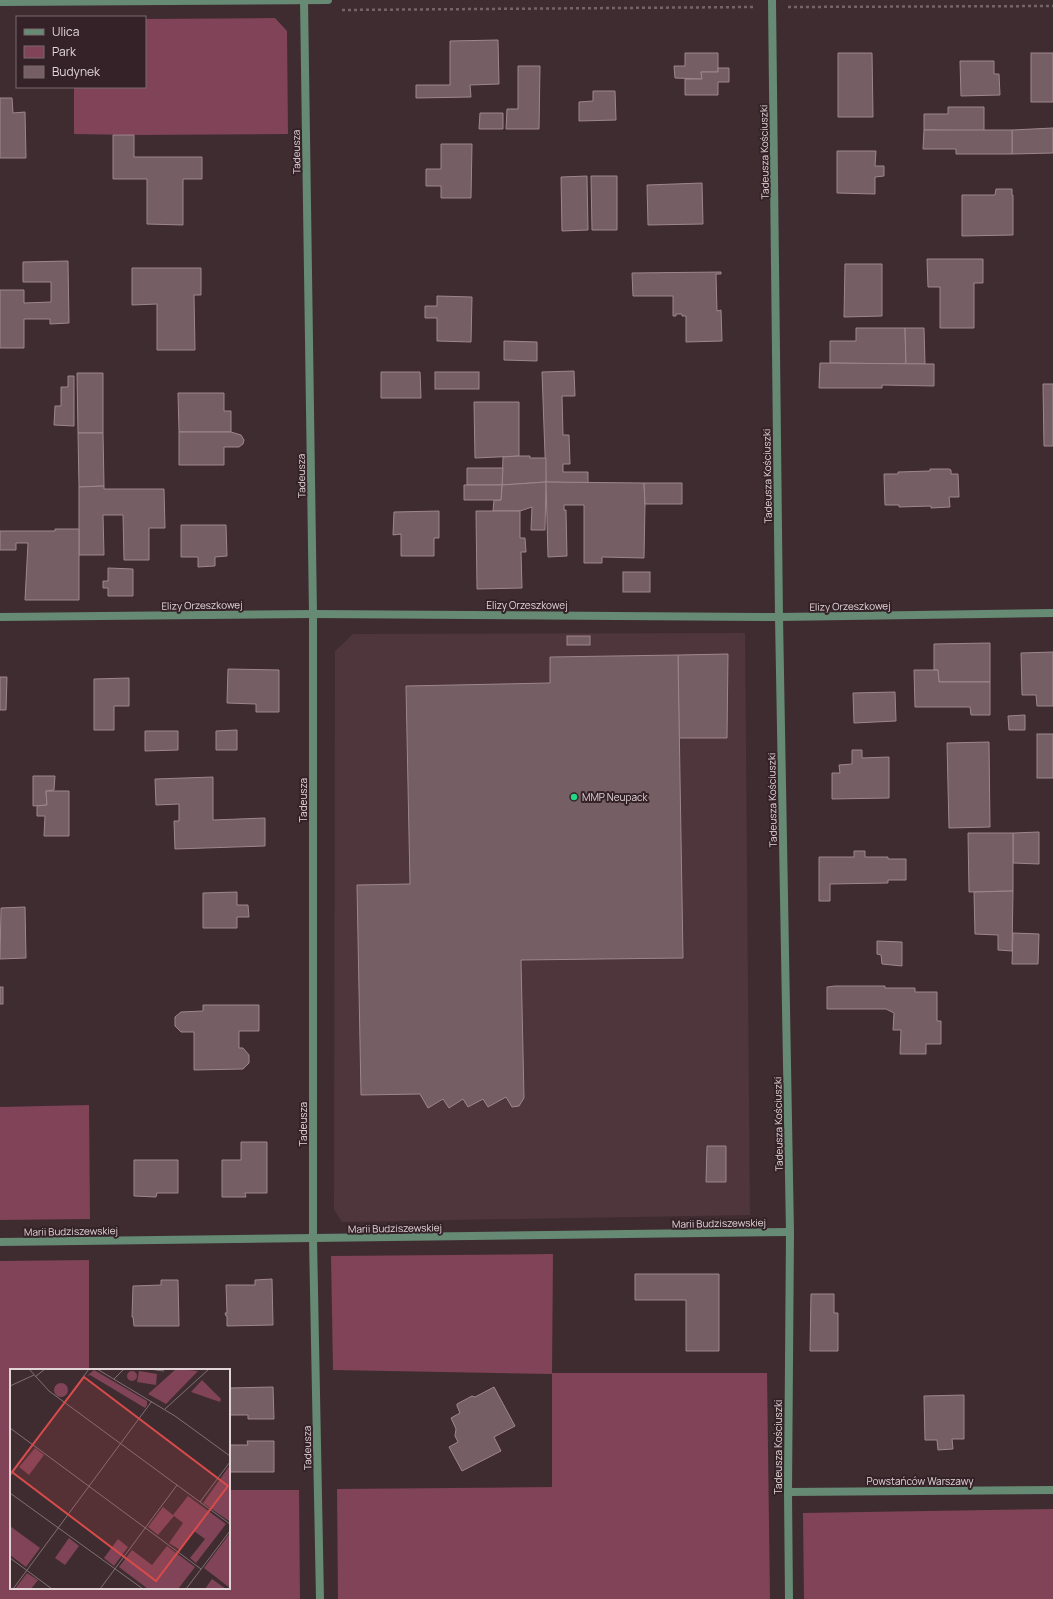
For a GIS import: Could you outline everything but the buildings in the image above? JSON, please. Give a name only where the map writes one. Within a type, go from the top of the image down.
[{"type":"street","name":"Tadeusza","points":[[304,0],[313,614],[313,1239],[320,1599]]},
{"type":"street","points":[[0,2],[328,0]]},
{"type":"street","name":"Tadeusza Kościuszki","points":[[772,0],[779,617],[790,1232],[788,1492],[789,1599]]},
{"type":"street","name":"Elizy Orzeszkowej","points":[[0,617],[313,614],[779,617],[1053,613]]},
{"type":"street","name":"Marii Budziszewskiej","points":[[0,1242],[790,1232]]},
{"type":"street","name":"Powstańców Warszawy","points":[[788,1492],[1053,1490]]},
{"type":"path","points":[[787,7],[1053,6]]},
{"type":"path","points":[[335,10],[757,7]]},
{"type":"shaded area","points":[[745,633],[750,1215],[342,1222],[334,1210],[335,651],[353,634]]},
{"type":"green space","points":[[275,18],[287,31],[288,134],[74,134],[74,88],[146,88],[146,19]]},
{"type":"green space","points":[[89,1105],[90,1219],[0,1220],[0,1107]]},
{"type":"green space","points":[[553,1254],[552,1373],[767,1373],[770,1599],[338,1599],[337,1489],[552,1487],[552,1374],[333,1370],[331,1256]]},
{"type":"green space","points":[[89,1260],[89,1369],[10,1369],[10,1589],[230,1589],[230,1490],[299,1490],[300,1599],[0,1599],[0,1261]]},
{"type":"green space","points":[[1053,1509],[1053,1599],[804,1599],[803,1513]]},
{"type":"place","name":"MMP Neupack","points":[[574,797]]}]
